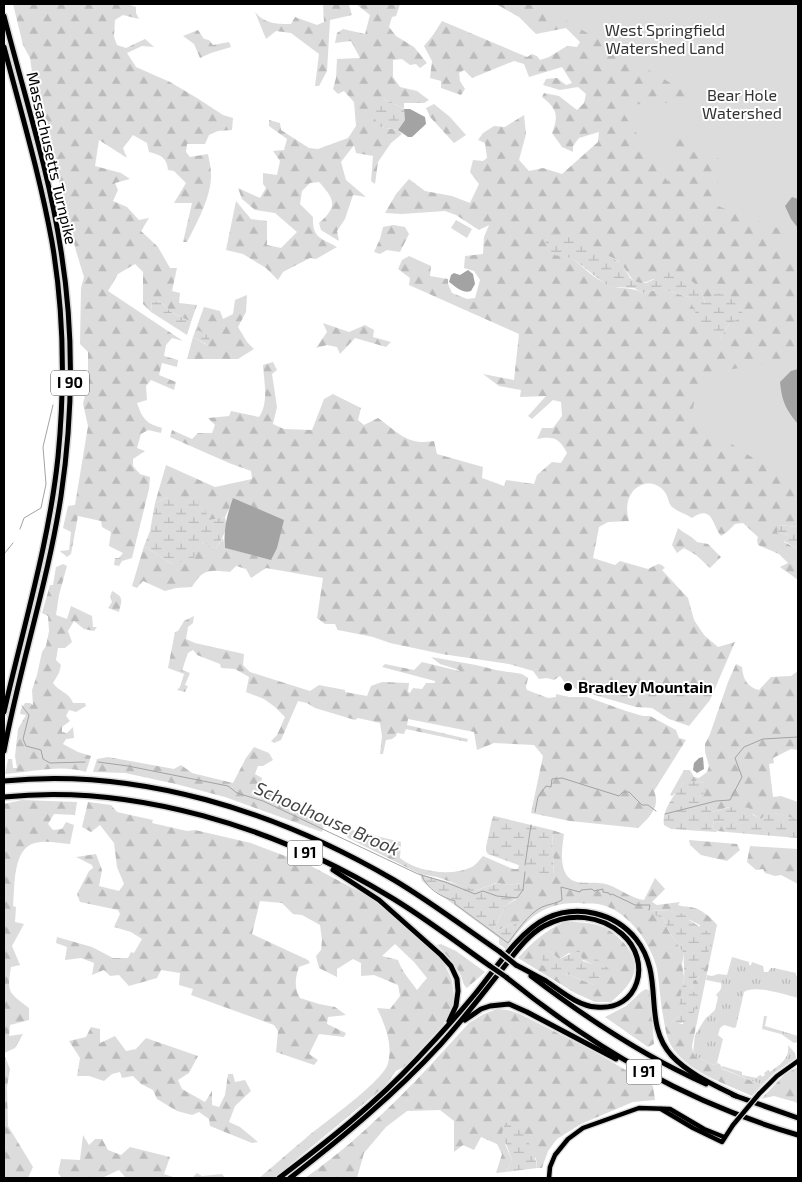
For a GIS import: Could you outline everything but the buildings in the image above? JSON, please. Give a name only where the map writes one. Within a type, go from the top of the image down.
[{"type":"highway","name":"Massachusetts Turnpike","points":[[4,16],[54,210],[66,289],[70,382],[68,433],[60,498],[4,751]]},
{"type":"highway","name":"Massachusetts Turnpike","points":[[4,47],[42,192],[52,242],[60,314],[62,381],[60,440],[50,511],[4,712]]},
{"type":"highway","name":"I 91","points":[[4,781],[47,778],[78,779],[101,780],[149,787],[199,798],[301,833],[349,856],[407,888],[500,952],[595,1023],[632,1046],[682,1073],[736,1096],[798,1118]]},
{"type":"highway","name":"I 91","points":[[4,797],[74,795],[136,801],[198,815],[259,834],[309,855],[386,894],[421,916],[581,1033],[653,1077],[718,1108],[798,1135]]},
{"type":"highway","points":[[309,855],[380,900],[451,966],[457,979],[458,991],[456,1006],[445,1028]]},
{"type":"highway","points":[[280,1178],[368,1107],[445,1028],[531,928],[546,918],[558,914],[576,911],[593,912],[610,918],[634,937],[644,952],[652,977],[657,1030],[668,1051],[688,1069],[736,1096]]},
{"type":"highway","points":[[290,1178],[386,1100],[426,1060],[526,941],[541,928],[557,920],[581,917],[598,920],[608,924],[630,942],[638,956],[640,967],[636,985],[628,997],[615,1005],[599,1008],[577,1001],[516,965]]},
{"type":"highway","points":[[458,1024],[481,1009],[499,1004],[509,1004],[653,1077]]},
{"type":"main road","points":[[549,1178],[551,1163],[558,1150],[583,1128],[639,1108],[660,1108],[693,1128],[723,1140],[759,1094],[777,1076],[798,1061]]},
{"type":"green space","points":[[13,4],[127,4],[136,7],[139,19],[123,15],[115,20],[114,37],[117,45],[126,48],[145,39],[154,47],[142,46],[127,53],[136,67],[170,82],[223,115],[233,118],[232,130],[218,131],[209,135],[205,144],[187,144],[186,152],[190,157],[208,154],[211,182],[199,218],[187,242],[183,242],[192,203],[174,203],[186,183],[174,171],[168,170],[166,162],[162,157],[149,152],[147,143],[133,135],[123,148],[127,158],[99,140],[95,166],[121,173],[130,179],[115,183],[118,190],[113,201],[127,207],[139,220],[149,218],[141,231],[158,247],[170,268],[177,268],[172,291],[180,293],[179,303],[197,305],[191,322],[171,312],[161,302],[152,301],[151,312],[143,304],[143,272],[135,264],[118,274],[108,291],[183,341],[172,338],[166,345],[164,356],[178,360],[177,367],[162,363],[159,375],[176,382],[174,390],[151,380],[146,386],[147,400],[137,403],[146,420],[162,428],[161,433],[148,430],[141,434],[137,448],[145,451],[133,459],[133,466],[140,474],[150,477],[149,489],[132,558],[122,561],[119,566],[114,565],[115,558],[119,558],[123,553],[109,546],[111,532],[102,527],[101,521],[78,516],[71,554],[67,557],[60,551],[69,550],[71,532],[63,528],[68,506],[75,505],[88,426],[83,404],[88,382],[88,352],[80,344],[81,288],[84,277],[49,138],[35,93],[30,58],[23,45]]},
{"type":"green space","points":[[323,4],[351,4],[349,5],[352,15],[330,20],[327,71],[319,86],[315,86],[319,54],[291,33],[276,31],[266,39],[255,12],[263,19],[280,24],[291,24],[295,17],[317,25],[324,22]]},
{"type":"green space","points":[[356,4],[400,4],[396,16],[392,17],[389,27],[396,36],[414,47],[427,63],[420,68],[416,64],[410,65],[402,59],[393,60],[393,77],[400,87],[417,91],[429,100],[424,103],[404,103],[404,109],[384,99],[380,127],[398,130],[402,134],[391,143],[378,162],[375,184],[371,181],[373,156],[356,153],[354,145],[341,162],[346,180],[366,197],[353,195],[345,219],[337,231],[339,241],[321,230],[319,223],[332,207],[331,198],[319,182],[310,183],[302,191],[300,204],[313,217],[316,233],[322,239],[337,247],[316,259],[310,258],[283,272],[278,280],[266,268],[243,254],[226,250],[236,201],[251,219],[267,221],[267,245],[281,248],[297,232],[275,213],[255,210],[242,199],[238,188],[260,198],[266,188],[263,184],[263,173],[277,175],[280,161],[273,151],[284,150],[287,139],[269,126],[269,120],[280,123],[281,130],[309,148],[318,149],[348,138],[356,126],[354,102],[344,91],[338,94],[333,89],[336,78],[337,59],[360,58],[351,41],[335,43],[337,33],[343,29],[365,34],[370,15]]},
{"type":"green space","name":"West Springfield Watershed Land","points":[[496,4],[798,4],[798,527],[779,525],[777,533],[789,535],[784,542],[798,549],[798,580],[780,567],[788,563],[779,554],[758,545],[758,537],[743,523],[735,524],[721,536],[708,515],[704,513],[692,518],[678,511],[671,506],[664,491],[653,484],[641,485],[631,494],[627,505],[629,521],[608,522],[599,527],[593,558],[615,565],[620,561],[648,569],[658,564],[662,565],[665,568],[662,570],[688,598],[694,620],[704,635],[718,647],[735,642],[710,700],[689,726],[669,719],[652,708],[636,707],[581,691],[566,684],[560,676],[554,680],[547,678],[539,679],[533,671],[509,664],[442,654],[338,630],[335,624],[325,624],[317,618],[323,578],[266,568],[251,578],[246,569],[236,566],[230,572],[212,571],[204,573],[192,587],[165,591],[143,581],[137,588],[132,586],[144,546],[172,564],[202,543],[216,548],[223,538],[225,548],[271,559],[234,498],[225,517],[207,521],[168,497],[155,503],[166,465],[215,487],[252,479],[251,471],[170,437],[172,430],[192,439],[198,433],[212,433],[215,425],[208,418],[229,416],[231,411],[259,417],[265,399],[263,365],[273,362],[277,370],[272,374],[277,407],[273,424],[284,429],[312,430],[324,399],[333,394],[361,408],[358,420],[364,425],[378,418],[397,433],[410,440],[434,441],[437,454],[483,467],[482,478],[504,486],[506,480],[534,484],[537,475],[552,462],[561,463],[567,453],[558,441],[552,438],[537,439],[542,428],[553,428],[562,416],[561,402],[553,400],[532,419],[528,416],[546,396],[520,397],[521,390],[499,386],[483,374],[514,380],[519,334],[409,285],[410,278],[398,269],[402,260],[409,256],[431,266],[430,276],[448,279],[452,293],[467,299],[475,298],[480,280],[474,271],[464,268],[465,256],[483,254],[484,237],[489,225],[479,230],[456,215],[445,211],[402,214],[385,213],[396,194],[409,179],[425,191],[452,196],[470,203],[479,184],[470,172],[473,160],[483,161],[487,158],[485,143],[478,140],[483,133],[494,126],[505,127],[524,115],[526,134],[519,160],[529,171],[543,168],[562,174],[598,142],[599,132],[579,138],[573,146],[573,152],[562,147],[552,133],[556,117],[554,109],[542,97],[544,93],[559,96],[577,110],[584,103],[586,94],[578,87],[560,90],[543,85],[546,79],[557,78],[566,85],[572,83],[562,67],[529,77],[524,64],[514,61],[472,78],[464,70],[459,73],[460,81],[465,89],[461,95],[441,88],[441,81],[430,78],[432,61],[424,46],[442,21],[527,57],[532,54],[540,60],[567,46],[577,47],[580,42],[566,28],[536,34],[519,17]],"holes":[[[605,255],[621,263],[634,281],[642,283],[653,279],[701,289],[705,303],[735,304],[742,311],[729,324],[720,339],[691,298],[665,290],[643,293],[608,285],[572,258]]]},
{"type":"green space","name":"Bear Hole Watershed","points":[[539,4],[798,4],[798,265],[783,252],[783,230],[715,205],[720,160],[679,130],[668,182],[618,105],[685,103],[687,93]]},
{"type":"green space","points":[[198,30],[204,39],[209,40],[213,45],[229,42],[231,47],[200,58],[194,44],[183,36]]},
{"type":"green space","points":[[384,99],[404,109],[405,120],[398,130],[380,127],[374,118],[377,105]]},
{"type":"green space","points":[[434,104],[450,117],[466,135],[454,143],[430,117],[426,108]]},
{"type":"green space","points":[[456,220],[472,229],[467,238],[451,228]]},
{"type":"green space","points":[[393,225],[405,227],[409,234],[400,252],[387,250],[380,254],[374,252],[383,227]]},
{"type":"green space","points":[[549,233],[560,234],[586,243],[621,263],[630,278],[638,283],[646,283],[670,272],[687,277],[701,289],[705,303],[714,293],[728,295],[742,311],[743,317],[729,324],[720,339],[697,316],[691,298],[665,290],[643,293],[634,288],[614,287],[605,284],[572,258],[554,255],[548,248],[544,236]]},
{"type":"green space","points":[[247,295],[246,312],[238,327],[247,342],[254,349],[238,359],[187,359],[193,337],[207,345],[196,329],[204,307],[220,311],[223,319],[233,314],[235,300]]},
{"type":"green space","points":[[152,301],[161,302],[171,312],[191,322],[187,335],[151,312]]},
{"type":"green space","points":[[323,323],[349,332],[365,325],[374,330],[373,337],[391,342],[386,347],[355,338],[340,354],[337,347],[327,345],[316,348],[327,332]]},
{"type":"green space","points":[[196,329],[209,336],[210,341],[208,345],[193,337]]},
{"type":"green space","points":[[798,359],[798,487],[691,418],[700,374]]},
{"type":"green space","points":[[168,497],[185,497],[204,504],[208,520],[225,517],[226,526],[224,533],[216,548],[202,543],[193,559],[172,564],[144,546],[150,531],[155,503]]},
{"type":"green space","points":[[778,525],[798,527],[798,549],[784,541],[789,535],[777,533]]},
{"type":"green space","points":[[678,528],[697,542],[708,544],[721,557],[710,568],[696,555],[684,548],[677,553],[672,545]]},
{"type":"green space","points":[[63,564],[67,566],[56,615],[67,619],[71,606],[92,616],[93,627],[97,627],[94,631],[84,629],[74,621],[68,631],[72,642],[65,648],[58,648],[56,660],[61,665],[53,683],[69,696],[73,703],[85,703],[86,706],[76,712],[69,710],[66,716],[70,721],[62,727],[62,732],[67,733],[73,727],[74,738],[66,739],[63,744],[91,756],[86,772],[46,769],[5,774],[8,759],[12,759],[13,768],[17,768],[15,756],[18,729],[26,715],[20,714],[21,709],[25,703],[33,705],[32,690],[49,631],[48,616],[42,613],[50,585],[53,585],[56,567]]},
{"type":"green space","points":[[112,591],[119,595],[121,599],[119,612],[108,608],[112,602],[110,597]]},
{"type":"green space","points":[[194,616],[193,623],[188,627],[186,639],[195,643],[244,654],[243,665],[250,672],[310,691],[319,685],[367,696],[371,686],[382,682],[409,683],[408,692],[410,693],[413,688],[422,689],[426,683],[435,683],[435,681],[382,667],[385,664],[414,670],[422,662],[459,671],[440,664],[431,657],[522,674],[528,678],[527,690],[548,698],[556,697],[556,694],[569,697],[587,697],[626,711],[650,716],[676,730],[679,738],[686,740],[654,791],[656,802],[653,812],[638,828],[570,821],[531,813],[543,756],[534,745],[494,743],[477,750],[474,732],[408,719],[407,725],[468,739],[467,742],[406,729],[404,734],[397,733],[392,739],[386,740],[383,754],[380,754],[382,736],[380,723],[358,718],[355,720],[298,701],[281,740],[274,743],[271,741],[277,735],[285,717],[264,699],[246,692],[249,677],[235,669],[221,668],[220,664],[197,655],[193,650],[188,653],[182,670],[190,673],[185,685],[188,686],[185,692],[177,690],[180,687],[184,674],[168,668],[175,632],[178,631],[184,621]]},
{"type":"green space","points":[[736,664],[742,667],[743,675],[749,685],[759,690],[771,677],[791,676],[798,671],[798,750],[791,749],[773,758],[774,763],[769,764],[773,797],[781,796],[798,802],[798,820],[775,813],[761,819],[745,809],[736,807],[711,811],[699,797],[703,793],[706,783],[693,781],[682,784],[679,790],[672,796],[670,795],[684,770],[690,770],[694,777],[699,778],[707,772],[709,766],[705,744]]},
{"type":"green space","points":[[254,747],[269,753],[273,760],[263,766],[258,766],[255,774],[262,778],[259,790],[277,795],[295,804],[302,812],[325,822],[322,832],[225,797],[176,784],[125,773],[93,772],[97,759],[108,757],[174,769],[181,765],[192,773],[233,783]]},
{"type":"green space","points":[[686,780],[706,783],[706,790],[699,797],[706,800],[707,806],[711,811],[741,807],[749,808],[753,815],[761,819],[765,814],[775,813],[796,819],[798,820],[798,838],[727,832],[724,822],[714,821],[712,828],[716,832],[671,829],[664,825],[665,813],[674,795]]},
{"type":"green space","points":[[22,800],[77,802],[75,815],[54,814],[48,824],[53,830],[62,829],[66,822],[74,825],[70,844],[35,843],[28,846],[22,852],[18,860],[13,906],[16,907],[15,922],[24,924],[12,946],[20,965],[11,967],[9,987],[13,995],[29,1008],[29,1020],[10,1025],[9,1036],[23,1034],[15,1048],[4,1053],[4,804]]},
{"type":"green space","points":[[88,802],[111,805],[117,812],[153,820],[152,823],[187,831],[195,830],[251,843],[309,865],[369,897],[443,961],[452,980],[454,998],[452,1008],[443,1025],[404,1067],[396,1071],[385,1086],[274,1178],[259,1178],[365,1091],[384,1071],[388,1063],[390,1049],[385,1028],[377,1008],[390,1009],[400,996],[398,985],[374,975],[361,976],[361,963],[353,959],[337,969],[337,977],[319,968],[316,956],[321,950],[320,925],[302,915],[293,914],[282,903],[260,901],[252,934],[308,960],[310,963],[299,967],[296,987],[300,998],[335,1007],[346,1015],[328,1017],[327,1024],[346,1033],[344,1037],[319,1034],[309,1054],[318,1060],[314,1065],[276,1052],[278,1031],[274,1025],[191,995],[193,989],[179,985],[180,973],[161,970],[157,978],[129,986],[119,975],[110,976],[104,970],[92,975],[94,963],[81,958],[65,960],[67,947],[56,943],[57,937],[92,947],[113,958],[128,958],[131,952],[134,953],[142,939],[131,932],[114,927],[120,914],[118,910],[80,902],[77,894],[89,871],[93,868],[92,865],[76,857],[96,854],[102,870],[99,886],[119,891],[124,884],[117,867],[114,843],[100,825],[91,832],[82,827]],"holes":[[[395,944],[427,978],[417,990],[398,960],[382,956]]]},
{"type":"green space","points":[[494,816],[552,830],[554,875],[552,877],[488,854],[486,847]]},
{"type":"green space","points":[[714,821],[725,822],[727,832],[717,831],[712,828]]},
{"type":"green space","points":[[340,827],[401,842],[400,858],[415,867],[434,872],[464,870],[473,866],[483,856],[513,869],[518,869],[519,865],[554,875],[552,830],[564,834],[562,861],[566,874],[577,882],[605,884],[635,898],[644,900],[655,878],[665,889],[652,902],[657,905],[680,902],[678,905],[701,911],[717,925],[692,1046],[693,1053],[696,1057],[714,1065],[720,1064],[722,1069],[762,1085],[752,1096],[699,1071],[681,1058],[674,1050],[666,1031],[656,965],[648,945],[627,919],[618,912],[596,904],[579,903],[545,909],[520,929],[506,949],[499,944],[508,939],[512,924],[496,931],[494,929],[506,905],[517,899],[521,883],[508,885],[496,883],[477,890],[470,889],[437,877],[420,874],[348,838]],"holes":[[[649,910],[671,911],[700,925],[699,977],[693,981],[683,1024],[671,1023],[681,1012],[684,954],[668,930],[664,919]]]},
{"type":"green space","points":[[689,840],[737,844],[740,850],[727,861],[701,855],[690,845]]},
{"type":"green space","points":[[750,846],[798,849],[798,884],[781,875],[775,876],[765,873],[763,869],[756,870],[747,862]]},
{"type":"green space","points":[[420,874],[477,890],[497,883],[508,885],[521,883],[527,885],[525,893],[506,905],[494,929],[496,931],[512,924],[517,924],[508,939],[499,944],[499,938],[422,881]]},
{"type":"green space","points":[[649,910],[671,911],[678,914],[684,913],[689,920],[713,935],[703,973],[693,981],[691,990],[699,996],[696,1007],[692,1016],[680,1024],[673,1025],[671,1023],[681,1012],[684,954],[668,930],[664,919],[651,913]]},
{"type":"green space","points":[[564,922],[588,923],[603,927],[617,936],[630,952],[634,960],[635,968],[633,975],[625,989],[611,1002],[595,1002],[575,993],[518,958],[539,937]],"holes":[[[549,944],[549,951],[559,959],[569,953],[592,964],[599,960],[594,985],[567,974],[564,978],[543,956],[543,949]]]},
{"type":"green space","points":[[441,944],[456,951],[485,972],[467,988],[456,966],[437,945]]},
{"type":"green space","points":[[546,944],[549,944],[549,951],[559,959],[579,950],[583,961],[592,964],[595,959],[599,960],[599,965],[607,967],[611,972],[607,976],[608,980],[594,985],[567,974],[564,978],[542,965],[543,949]]},
{"type":"green space","points":[[732,957],[749,962],[749,965],[752,962],[763,966],[764,972],[774,968],[796,973],[796,976],[798,975],[798,998],[755,989],[744,992],[736,1027],[724,1025],[720,1028],[718,1035],[723,1039],[717,1063],[714,1065],[696,1057],[693,1053],[695,1035],[705,1019],[715,1010],[718,997],[716,995],[721,987],[721,983],[706,980],[707,975],[727,975]]},
{"type":"green space","points":[[646,989],[650,991],[654,1044],[648,1047],[605,1017],[626,1006]]},
{"type":"green space","points":[[497,1009],[520,1014],[593,1051],[653,1086],[655,1100],[633,1102],[581,1124],[557,1139],[548,1151],[542,1168],[537,1168],[536,1158],[505,1144],[512,1160],[506,1172],[496,1173],[502,1154],[497,1144],[481,1137],[474,1150],[463,1145],[454,1152],[454,1121],[440,1110],[407,1111],[386,1127],[364,1153],[357,1178],[305,1178],[371,1125],[469,1023]]},
{"type":"green space","points":[[764,1016],[767,1016],[765,1026],[798,1036],[798,1042],[794,1043],[781,1034],[762,1029]]},
{"type":"green space","points":[[91,1027],[100,1029],[100,1043],[115,1036],[126,1051],[136,1049],[146,1038],[198,1056],[189,1073],[178,1080],[182,1089],[205,1102],[212,1091],[212,1105],[219,1107],[225,1095],[228,1074],[233,1074],[235,1082],[245,1080],[251,1091],[235,1106],[229,1122],[240,1127],[258,1142],[252,1143],[210,1126],[209,1119],[199,1112],[192,1115],[177,1111],[157,1099],[153,1090],[141,1084],[133,1076],[122,1078],[120,1072],[112,1074],[104,1081],[89,1076],[77,1076],[80,1058],[69,1041],[86,1037]]},
{"type":"green space","points":[[788,1045],[795,1053],[796,1058],[774,1073],[762,1085],[721,1068],[722,1066],[742,1072],[742,1075],[757,1078],[761,1075],[762,1077],[765,1075],[764,1073],[768,1070],[770,1072],[784,1060],[788,1054]]},
{"type":"green space","points":[[4,1054],[10,1069],[7,1087],[8,1126],[33,1167],[28,1178],[4,1178]]},
{"type":"green space","points":[[798,1067],[798,1104],[774,1096],[761,1099],[785,1074]]},
{"type":"green space","points":[[511,1122],[529,1143],[537,1168],[506,1172],[512,1160],[502,1133],[505,1123]]},
{"type":"green space","points":[[83,1135],[89,1145],[95,1139],[102,1139],[108,1150],[121,1155],[130,1147],[170,1157],[164,1174],[176,1178],[126,1178],[119,1170],[102,1178],[62,1178],[58,1173],[61,1159],[80,1160]]},
{"type":"green space","points":[[197,1173],[202,1176],[222,1174],[225,1178],[192,1178]]},
{"type":"shaded area","points":[[404,109],[410,109],[425,117],[426,124],[412,137],[408,137],[398,130],[405,120]]},
{"type":"shaded area","points":[[792,197],[798,199],[798,228],[785,206]]},
{"type":"shaded area","points":[[468,270],[473,274],[475,284],[471,291],[462,291],[449,282],[451,275],[454,273],[460,275]]},
{"type":"shaded area","points":[[798,369],[798,424],[785,405],[780,382],[791,371]]},
{"type":"shaded area","points":[[233,498],[284,520],[277,548],[271,560],[225,548],[226,523]]},
{"type":"shaded area","points":[[703,757],[704,769],[697,773],[693,770],[694,763]]},
{"type":"waterway","points":[[20,529],[24,518],[41,508],[46,484],[43,447],[53,405]]},
{"type":"waterway","points":[[4,554],[13,543]]},
{"type":"waterway","name":"Schoolhouse Brook","points":[[22,706],[29,715],[23,739],[26,746],[41,750],[43,759],[50,763],[85,762]]},
{"type":"waterway","name":"Schoolhouse Brook","points":[[665,814],[716,801],[730,800],[742,777],[735,758],[744,747],[763,739],[798,737]]},
{"type":"waterway","name":"Schoolhouse Brook","points":[[98,762],[128,766],[228,786],[237,793],[263,801],[418,874],[475,894],[483,891],[497,896],[517,898],[523,890],[525,872]]},
{"type":"waterway","name":"Schoolhouse Brook","points":[[535,812],[538,797],[546,786],[551,787],[552,779],[562,778],[619,796],[623,792],[629,792],[642,805],[648,805],[656,811]]},
{"type":"waterway","name":"Schoolhouse Brook","points":[[525,865],[531,825]]},
{"type":"waterway","points":[[422,875],[435,892],[455,901],[455,904],[508,943],[523,923],[537,910],[562,900],[561,887],[580,892],[581,890],[592,889],[594,891],[603,889],[603,892],[612,894],[635,905],[650,905],[649,910]]},
{"type":"place","name":"Bradley Mountain","points":[[568,687]]}]
